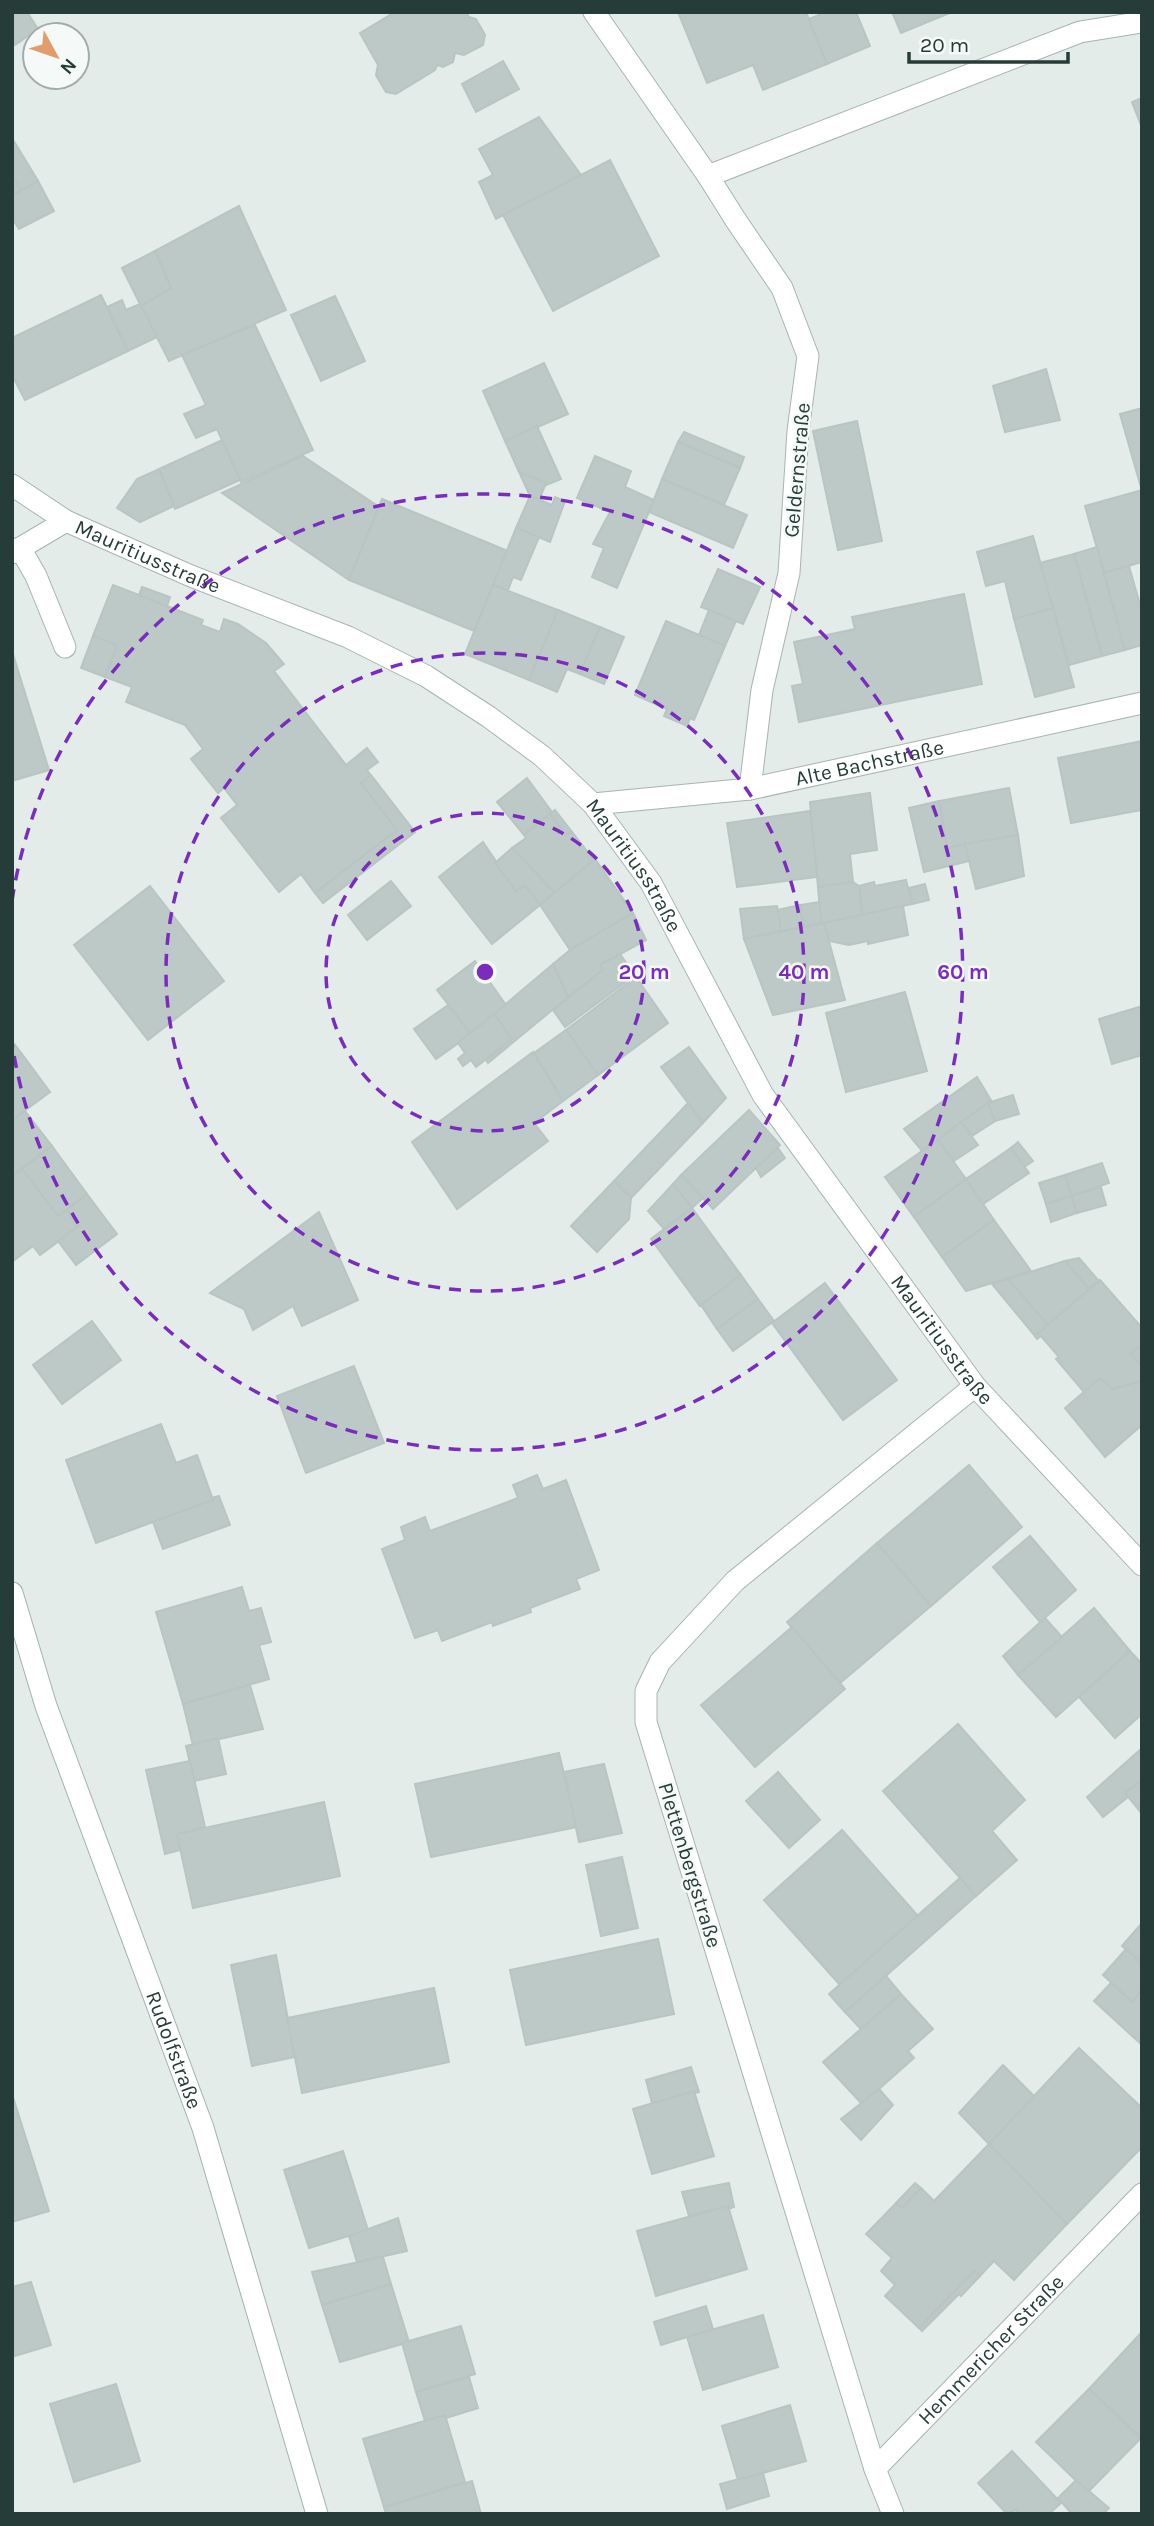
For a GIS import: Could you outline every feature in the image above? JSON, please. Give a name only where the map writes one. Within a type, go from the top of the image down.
[{"type":"street","name":"Geldernstraße","points":[[594,12],[782,288],[808,356],[798,431],[789,573],[762,690],[750,789]]},
{"type":"street","points":[[708,176],[1080,32],[1142,22]]},
{"type":"street","name":"Mauritiusstraße","points":[[12,485],[66,521],[191,576],[348,637],[426,676],[542,756],[593,804],[651,883],[763,1095],[975,1386],[1142,1565]]},
{"type":"street","points":[[65,647],[36,576],[16,550],[66,521]]},
{"type":"street","name":"Alte Bachstraße","points":[[593,804],[750,789],[1142,703]]},
{"type":"street","name":"Plettenbergstraße","points":[[875,2469],[646,1723],[646,1691],[660,1662],[735,1581],[975,1386]]},
{"type":"street","name":"Rudolfstraße","points":[[12,1592],[46,1706],[203,2127],[317,2514]]},
{"type":"street","name":"Hemmericher Straße","points":[[875,2469],[1142,2194]]},
{"type":"street","points":[[875,2469],[892,2514]]},
{"type":"building","points":[[12,12],[27,12],[33,21],[21,21],[21,41],[15,45],[12,41]]},
{"type":"building","points":[[395,12],[466,12],[469,17],[476,19],[485,35],[483,45],[464,55],[455,53],[453,62],[443,67],[437,65],[435,70],[396,94],[386,92],[376,75],[378,65],[360,33]]},
{"type":"building","points":[[678,12],[806,12],[827,64],[763,90],[753,65],[707,83]]},
{"type":"building","points":[[826,12],[856,12],[870,46],[827,64],[809,19]]},
{"type":"building","points":[[892,12],[952,12],[901,33]]},
{"type":"building","points":[[503,61],[519,89],[476,112],[462,84]]},
{"type":"building","points":[[1142,98],[1142,128],[1132,102]]},
{"type":"building","points":[[539,117],[581,175],[496,219],[479,182],[493,175],[479,149]]},
{"type":"building","points":[[12,138],[38,181],[21,191],[12,176]]},
{"type":"building","points":[[610,160],[659,256],[553,311],[503,215]]},
{"type":"building","points":[[12,176],[21,191],[12,196]]},
{"type":"building","points":[[38,181],[54,211],[19,229],[12,218],[12,196]]},
{"type":"building","points":[[239,206],[286,310],[169,361],[141,306],[171,288],[155,251]]},
{"type":"building","points":[[155,251],[171,288],[141,306],[122,268]]},
{"type":"building","points":[[101,295],[128,351],[25,400],[12,375],[12,338]]},
{"type":"building","points":[[335,296],[365,361],[321,381],[291,315]]},
{"type":"building","points":[[122,300],[126,310],[140,304],[157,337],[128,351],[107,307]]},
{"type":"building","points":[[255,325],[313,450],[241,482],[217,429],[196,438],[184,414],[206,405],[182,355]]},
{"type":"building","points":[[544,363],[568,414],[505,441],[483,391]]},
{"type":"building","points":[[1046,369],[1060,420],[1005,432],[993,386]]},
{"type":"building","points":[[1142,408],[1142,491],[1120,414]]},
{"type":"building","points":[[857,421],[882,541],[838,550],[813,431]]},
{"type":"building","points":[[537,426],[561,479],[544,486],[546,483],[519,472],[505,441]]},
{"type":"building","points":[[684,432],[744,457],[740,468],[678,442]]},
{"type":"building","points":[[222,440],[240,480],[175,509],[159,469]]},
{"type":"building","points":[[678,442],[740,468],[724,505],[662,479]]},
{"type":"building","points":[[303,456],[379,507],[349,580],[222,493]]},
{"type":"building","points":[[595,456],[631,471],[625,487],[654,500],[617,588],[592,577],[604,548],[593,544],[610,512],[577,498]]},
{"type":"building","points":[[159,469],[174,506],[140,522],[117,508],[137,479]]},
{"type":"building","points":[[519,472],[546,483],[539,500],[530,496]]},
{"type":"building","points":[[662,479],[747,515],[733,548],[649,512]]},
{"type":"building","points":[[1142,490],[1142,562],[1104,573],[1085,506]]},
{"type":"building","points":[[530,496],[552,505],[555,497],[565,501],[550,542],[516,528]]},
{"type":"building","points":[[382,499],[508,551],[474,631],[349,580]]},
{"type":"building","points":[[516,528],[539,537],[521,580],[513,577],[508,590],[493,585]]},
{"type":"building","points":[[1033,536],[1053,608],[1014,619],[1005,581],[986,586],[977,552]]},
{"type":"building","points":[[1097,547],[1125,650],[1102,656],[1074,554]]},
{"type":"building","points":[[1074,554],[1102,656],[1069,665],[1040,563]]},
{"type":"building","points":[[1129,566],[1142,612],[1142,645],[1125,650],[1104,573]]},
{"type":"building","points":[[718,569],[760,587],[743,624],[701,607]]},
{"type":"building","points":[[113,585],[203,620],[201,625],[220,632],[224,619],[238,624],[266,643],[284,664],[274,671],[346,765],[367,748],[378,762],[367,770],[371,776],[361,783],[397,830],[315,893],[301,874],[279,892],[221,818],[237,805],[224,788],[218,793],[191,759],[203,749],[185,725],[126,702],[132,687],[105,677],[117,645],[93,636]]},
{"type":"building","points":[[493,585],[558,610],[529,680],[465,654]]},
{"type":"building","points":[[142,587],[170,597],[167,606],[139,595]]},
{"type":"building","points":[[964,594],[982,684],[799,722],[792,686],[803,684],[794,642],[855,629],[852,617]]},
{"type":"building","points":[[1053,608],[1074,687],[1035,697],[1014,619]]},
{"type":"building","points":[[558,610],[600,627],[580,674],[567,669],[557,692],[529,680]]},
{"type":"building","points":[[709,610],[736,621],[725,646],[699,635]]},
{"type":"building","points":[[666,621],[725,646],[694,720],[690,718],[687,726],[664,716],[667,709],[635,695]]},
{"type":"building","points":[[600,627],[624,637],[604,684],[580,674]]},
{"type":"building","points":[[93,636],[117,645],[105,677],[81,668]]},
{"type":"building","points":[[12,651],[49,770],[12,781]]},
{"type":"building","points":[[1142,741],[1142,810],[1071,823],[1058,758]]},
{"type":"building","points":[[371,775],[415,832],[323,903],[315,893],[397,830],[361,783]]},
{"type":"building","points":[[527,778],[552,812],[524,835],[497,802]]},
{"type":"building","points":[[1009,788],[1018,835],[947,848],[939,801]]},
{"type":"building","points":[[870,793],[877,850],[850,854],[853,882],[818,887],[810,802]]},
{"type":"building","points":[[939,801],[947,848],[965,844],[969,861],[924,872],[909,808]]},
{"type":"building","points":[[555,810],[572,832],[566,835],[550,814]]},
{"type":"building","points":[[810,811],[817,877],[737,887],[727,823]]},
{"type":"building","points":[[550,814],[566,835],[572,832],[594,860],[555,893],[512,848]]},
{"type":"building","points":[[1018,835],[1024,876],[976,889],[965,844]]},
{"type":"building","points":[[483,842],[516,891],[525,885],[540,905],[492,944],[439,877]]},
{"type":"building","points":[[512,848],[555,893],[540,905],[525,885],[516,891],[495,863]]},
{"type":"building","points":[[595,859],[633,913],[570,950],[540,905]]},
{"type":"building","points":[[906,880],[912,904],[862,915],[859,886]]},
{"type":"building","points":[[391,881],[411,906],[367,940],[348,915]]},
{"type":"building","points":[[853,882],[859,886],[862,915],[821,923],[818,887]]},
{"type":"building","points":[[925,884],[929,900],[912,904],[909,888]]},
{"type":"building","points":[[150,886],[224,981],[148,1040],[74,945]]},
{"type":"building","points":[[820,902],[821,923],[803,927],[800,905]]},
{"type":"building","points":[[800,905],[803,927],[781,931],[777,910]]},
{"type":"building","points":[[777,906],[781,931],[744,939],[740,909]]},
{"type":"building","points":[[903,906],[908,935],[868,944],[868,941],[849,945],[829,941],[824,923]]},
{"type":"building","points":[[633,913],[646,940],[600,965],[603,970],[568,997],[553,964],[570,950]]},
{"type":"building","points":[[824,923],[845,1000],[773,1015],[744,939]]},
{"type":"building","points":[[620,954],[635,975],[565,1027],[553,1010],[603,970],[600,965]]},
{"type":"building","points":[[475,961],[506,1005],[471,1034],[437,990]]},
{"type":"building","points":[[553,964],[568,997],[488,1063],[486,1060],[512,1039],[494,1014]]},
{"type":"building","points":[[636,977],[668,1023],[598,1075],[566,1030]]},
{"type":"building","points":[[905,992],[927,1071],[846,1092],[826,1013]]},
{"type":"building","points":[[448,1005],[471,1034],[436,1059],[414,1029]]},
{"type":"building","points":[[1142,1006],[1142,1055],[1112,1064],[1099,1019]]},
{"type":"building","points":[[494,1014],[512,1039],[476,1067],[471,1060],[463,1066],[458,1059],[465,1053],[458,1043]]},
{"type":"building","points":[[566,1030],[598,1075],[563,1101],[534,1053]]},
{"type":"building","points":[[12,1041],[22,1054],[12,1061]]},
{"type":"building","points":[[689,1047],[726,1098],[703,1123],[661,1067]]},
{"type":"building","points":[[533,1052],[563,1101],[534,1123],[548,1141],[457,1209],[412,1142]]},
{"type":"building","points":[[22,1054],[50,1092],[12,1120],[12,1061]]},
{"type":"building","points":[[977,1077],[992,1102],[922,1151],[904,1129]]},
{"type":"building","points":[[1013,1095],[1019,1114],[995,1121],[988,1103]]},
{"type":"building","points":[[688,1103],[703,1123],[631,1198],[614,1181]]},
{"type":"building","points":[[988,1103],[995,1121],[972,1136],[961,1122]]},
{"type":"building","points":[[749,1110],[780,1145],[713,1209],[681,1175]]},
{"type":"building","points":[[25,1111],[52,1146],[12,1176],[12,1120]]},
{"type":"building","points":[[961,1122],[978,1145],[954,1161],[938,1140]]},
{"type":"building","points":[[938,1140],[966,1179],[914,1217],[885,1177]]},
{"type":"building","points":[[1018,1142],[1033,1161],[1024,1167],[1011,1148]]},
{"type":"building","points":[[52,1146],[87,1194],[58,1216],[22,1169]]},
{"type":"building","points":[[778,1148],[785,1158],[761,1177],[756,1168]]},
{"type":"building","points":[[1011,1148],[1029,1173],[983,1204],[966,1179]]},
{"type":"building","points":[[1102,1163],[1109,1183],[1071,1196],[1065,1175]]},
{"type":"building","points":[[22,1169],[58,1216],[67,1210],[79,1226],[40,1255],[33,1246],[12,1262],[12,1176]]},
{"type":"building","points":[[681,1175],[703,1198],[692,1208],[673,1184]]},
{"type":"building","points":[[1065,1175],[1071,1196],[1046,1204],[1039,1183]]},
{"type":"building","points":[[966,1179],[994,1220],[942,1257],[914,1217]]},
{"type":"building","points":[[614,1181],[631,1198],[629,1219],[597,1252],[571,1226]]},
{"type":"building","points":[[673,1184],[692,1208],[664,1229],[648,1211]]},
{"type":"building","points":[[1101,1187],[1106,1205],[1077,1213],[1071,1196]]},
{"type":"building","points":[[87,1194],[117,1234],[76,1265],[58,1241],[79,1226],[67,1210]]},
{"type":"building","points":[[1071,1196],[1077,1213],[1051,1222],[1046,1204]]},
{"type":"building","points":[[692,1208],[741,1275],[700,1306],[651,1239]]},
{"type":"building","points":[[319,1212],[358,1300],[302,1326],[293,1306],[253,1330],[244,1309],[210,1293]]},
{"type":"building","points":[[994,1220],[1031,1271],[966,1291],[942,1257]]},
{"type":"building","points":[[1079,1258],[1099,1281],[1089,1289],[1065,1261]]},
{"type":"building","points":[[1065,1261],[1089,1289],[1048,1325],[1008,1279]]},
{"type":"building","points":[[741,1275],[758,1299],[717,1329],[701,1305]]},
{"type":"building","points":[[1008,1279],[1048,1325],[1035,1336],[992,1284]]},
{"type":"building","points":[[1100,1280],[1142,1328],[1142,1345],[1131,1354],[1142,1367],[1142,1381],[1112,1389],[1100,1378],[1084,1392],[1056,1359],[1059,1357],[1041,1336],[1037,1339],[1035,1336]]},
{"type":"building","points":[[825,1283],[897,1380],[843,1420],[772,1323]]},
{"type":"building","points":[[758,1299],[774,1321],[733,1351],[717,1329]]},
{"type":"building","points":[[92,1321],[121,1360],[62,1404],[33,1365]]},
{"type":"building","points":[[1142,1345],[1142,1367],[1131,1354]]},
{"type":"building","points":[[354,1366],[384,1443],[306,1473],[277,1396]]},
{"type":"building","points":[[1100,1378],[1112,1389],[1142,1381],[1142,1425],[1105,1457],[1065,1408]]},
{"type":"building","points":[[161,1424],[176,1463],[197,1455],[213,1500],[96,1543],[66,1460]]},
{"type":"building","points":[[969,1465],[1022,1527],[931,1606],[877,1543]]},
{"type":"building","points":[[537,1475],[543,1489],[566,1480],[599,1570],[576,1579],[580,1589],[530,1608],[531,1612],[493,1626],[492,1622],[442,1641],[438,1630],[415,1638],[382,1549],[405,1540],[401,1527],[425,1517],[430,1531],[518,1498],[513,1485]]},
{"type":"building","points":[[219,1496],[230,1525],[163,1549],[153,1522]]},
{"type":"building","points":[[1030,1536],[1076,1590],[1040,1622],[993,1567]]},
{"type":"building","points":[[877,1543],[931,1606],[840,1683],[787,1622]]},
{"type":"building","points":[[242,1587],[249,1611],[261,1608],[271,1642],[259,1645],[269,1679],[183,1704],[156,1612]]},
{"type":"building","points":[[1094,1608],[1130,1651],[1056,1717],[1018,1675]]},
{"type":"building","points":[[1045,1618],[1062,1637],[1018,1675],[1003,1656]]},
{"type":"building","points":[[792,1627],[845,1689],[755,1767],[701,1705]]},
{"type":"building","points":[[1130,1651],[1142,1664],[1142,1714],[1115,1738],[1079,1697]]},
{"type":"building","points":[[250,1685],[263,1729],[193,1745],[183,1704]]},
{"type":"building","points":[[958,1724],[1025,1800],[992,1831],[1017,1860],[976,1896],[883,1791]]},
{"type":"building","points":[[218,1738],[226,1774],[194,1781],[186,1746]]},
{"type":"building","points":[[1141,1749],[1142,1780],[1125,1793],[1128,1797],[1103,1817],[1087,1797]]},
{"type":"building","points":[[559,1753],[577,1827],[431,1857],[415,1784]]},
{"type":"building","points":[[190,1761],[205,1827],[177,1834],[180,1850],[165,1854],[146,1770]]},
{"type":"building","points":[[604,1764],[622,1833],[579,1842],[564,1772]]},
{"type":"building","points":[[778,1772],[820,1820],[789,1848],[746,1801]]},
{"type":"building","points":[[1142,1780],[1142,1814],[1125,1793]]},
{"type":"building","points":[[324,1802],[340,1876],[193,1908],[177,1834]]},
{"type":"building","points":[[842,1830],[918,1916],[840,1985],[764,1900]]},
{"type":"building","points":[[622,1857],[638,1928],[601,1936],[586,1865]]},
{"type":"building","points":[[960,1878],[976,1896],[845,2012],[829,1994]]},
{"type":"building","points":[[1142,1925],[1142,1963],[1122,1946]]},
{"type":"building","points":[[658,1939],[674,2014],[526,2045],[510,1970]]},
{"type":"building","points":[[1126,1949],[1142,1964],[1142,1994],[1140,1992],[1132,2002],[1103,1975]]},
{"type":"building","points":[[276,1955],[295,2057],[252,2066],[231,1965]]},
{"type":"building","points":[[886,1976],[901,1994],[861,2029],[845,2012]]},
{"type":"building","points":[[1111,1983],[1132,2002],[1140,1992],[1142,1994],[1142,2045],[1094,2001]]},
{"type":"building","points":[[434,1988],[449,2062],[302,2093],[287,2018]]},
{"type":"building","points":[[901,1994],[933,2029],[908,2051],[914,2058],[862,2104],[823,2062]]},
{"type":"building","points":[[1079,2048],[1142,2108],[1142,2147],[1067,2224],[989,2144]]},
{"type":"building","points":[[1003,2065],[1034,2096],[989,2144],[959,2113]]},
{"type":"building","points":[[691,2067],[699,2092],[652,2103],[646,2080]]},
{"type":"building","points":[[879,2089],[893,2105],[861,2140],[841,2119]]},
{"type":"building","points":[[694,2091],[714,2156],[652,2174],[633,2109]]},
{"type":"building","points":[[12,2094],[49,2211],[12,2222]]},
{"type":"building","points":[[989,2144],[1067,2224],[1014,2280],[994,2261],[980,2276],[974,2271],[919,2328],[885,2296],[895,2285],[881,2271],[892,2258],[866,2234],[896,2203],[902,2208],[921,2188],[934,2201]]},
{"type":"building","points":[[343,2151],[368,2230],[309,2248],[284,2170]]},
{"type":"building","points":[[729,2183],[734,2207],[729,2209],[728,2206],[689,2216],[682,2192]]},
{"type":"building","points":[[915,2183],[921,2188],[902,2208],[896,2203]]},
{"type":"building","points":[[728,2206],[747,2269],[656,2296],[637,2231]]},
{"type":"building","points":[[398,2218],[407,2251],[357,2262],[349,2236]]},
{"type":"building","points":[[383,2257],[391,2284],[322,2305],[312,2272]]},
{"type":"building","points":[[974,2271],[980,2276],[922,2331],[919,2328]]},
{"type":"building","points":[[31,2282],[51,2345],[12,2357],[12,2287]]},
{"type":"building","points":[[391,2284],[409,2342],[340,2362],[322,2305]]},
{"type":"building","points":[[706,2306],[713,2329],[661,2345],[654,2322]]},
{"type":"building","points":[[763,2315],[778,2367],[703,2390],[687,2337]]},
{"type":"building","points":[[461,2326],[475,2374],[416,2392],[402,2343]]},
{"type":"building","points":[[1140,2334],[1142,2336],[1141,2438],[1089,2389]]},
{"type":"building","points":[[469,2377],[478,2408],[425,2421],[416,2392]]},
{"type":"building","points":[[116,2384],[140,2461],[74,2482],[50,2404]]},
{"type":"building","points":[[1089,2389],[1141,2438],[1088,2492],[1036,2442]]},
{"type":"building","points":[[790,2405],[806,2461],[738,2480],[722,2426]]},
{"type":"building","points":[[445,2415],[465,2482],[384,2507],[363,2439]]},
{"type":"building","points":[[1012,2451],[1061,2503],[1049,2514],[1019,2514],[1016,2510],[1007,2514],[978,2483]]},
{"type":"building","points":[[763,2473],[769,2496],[727,2509],[720,2484]]},
{"type":"building","points":[[1076,2480],[1109,2508],[1103,2514],[1072,2514],[1058,2498]]},
{"type":"building","points":[[472,2481],[481,2514],[386,2514],[384,2507]]}]
